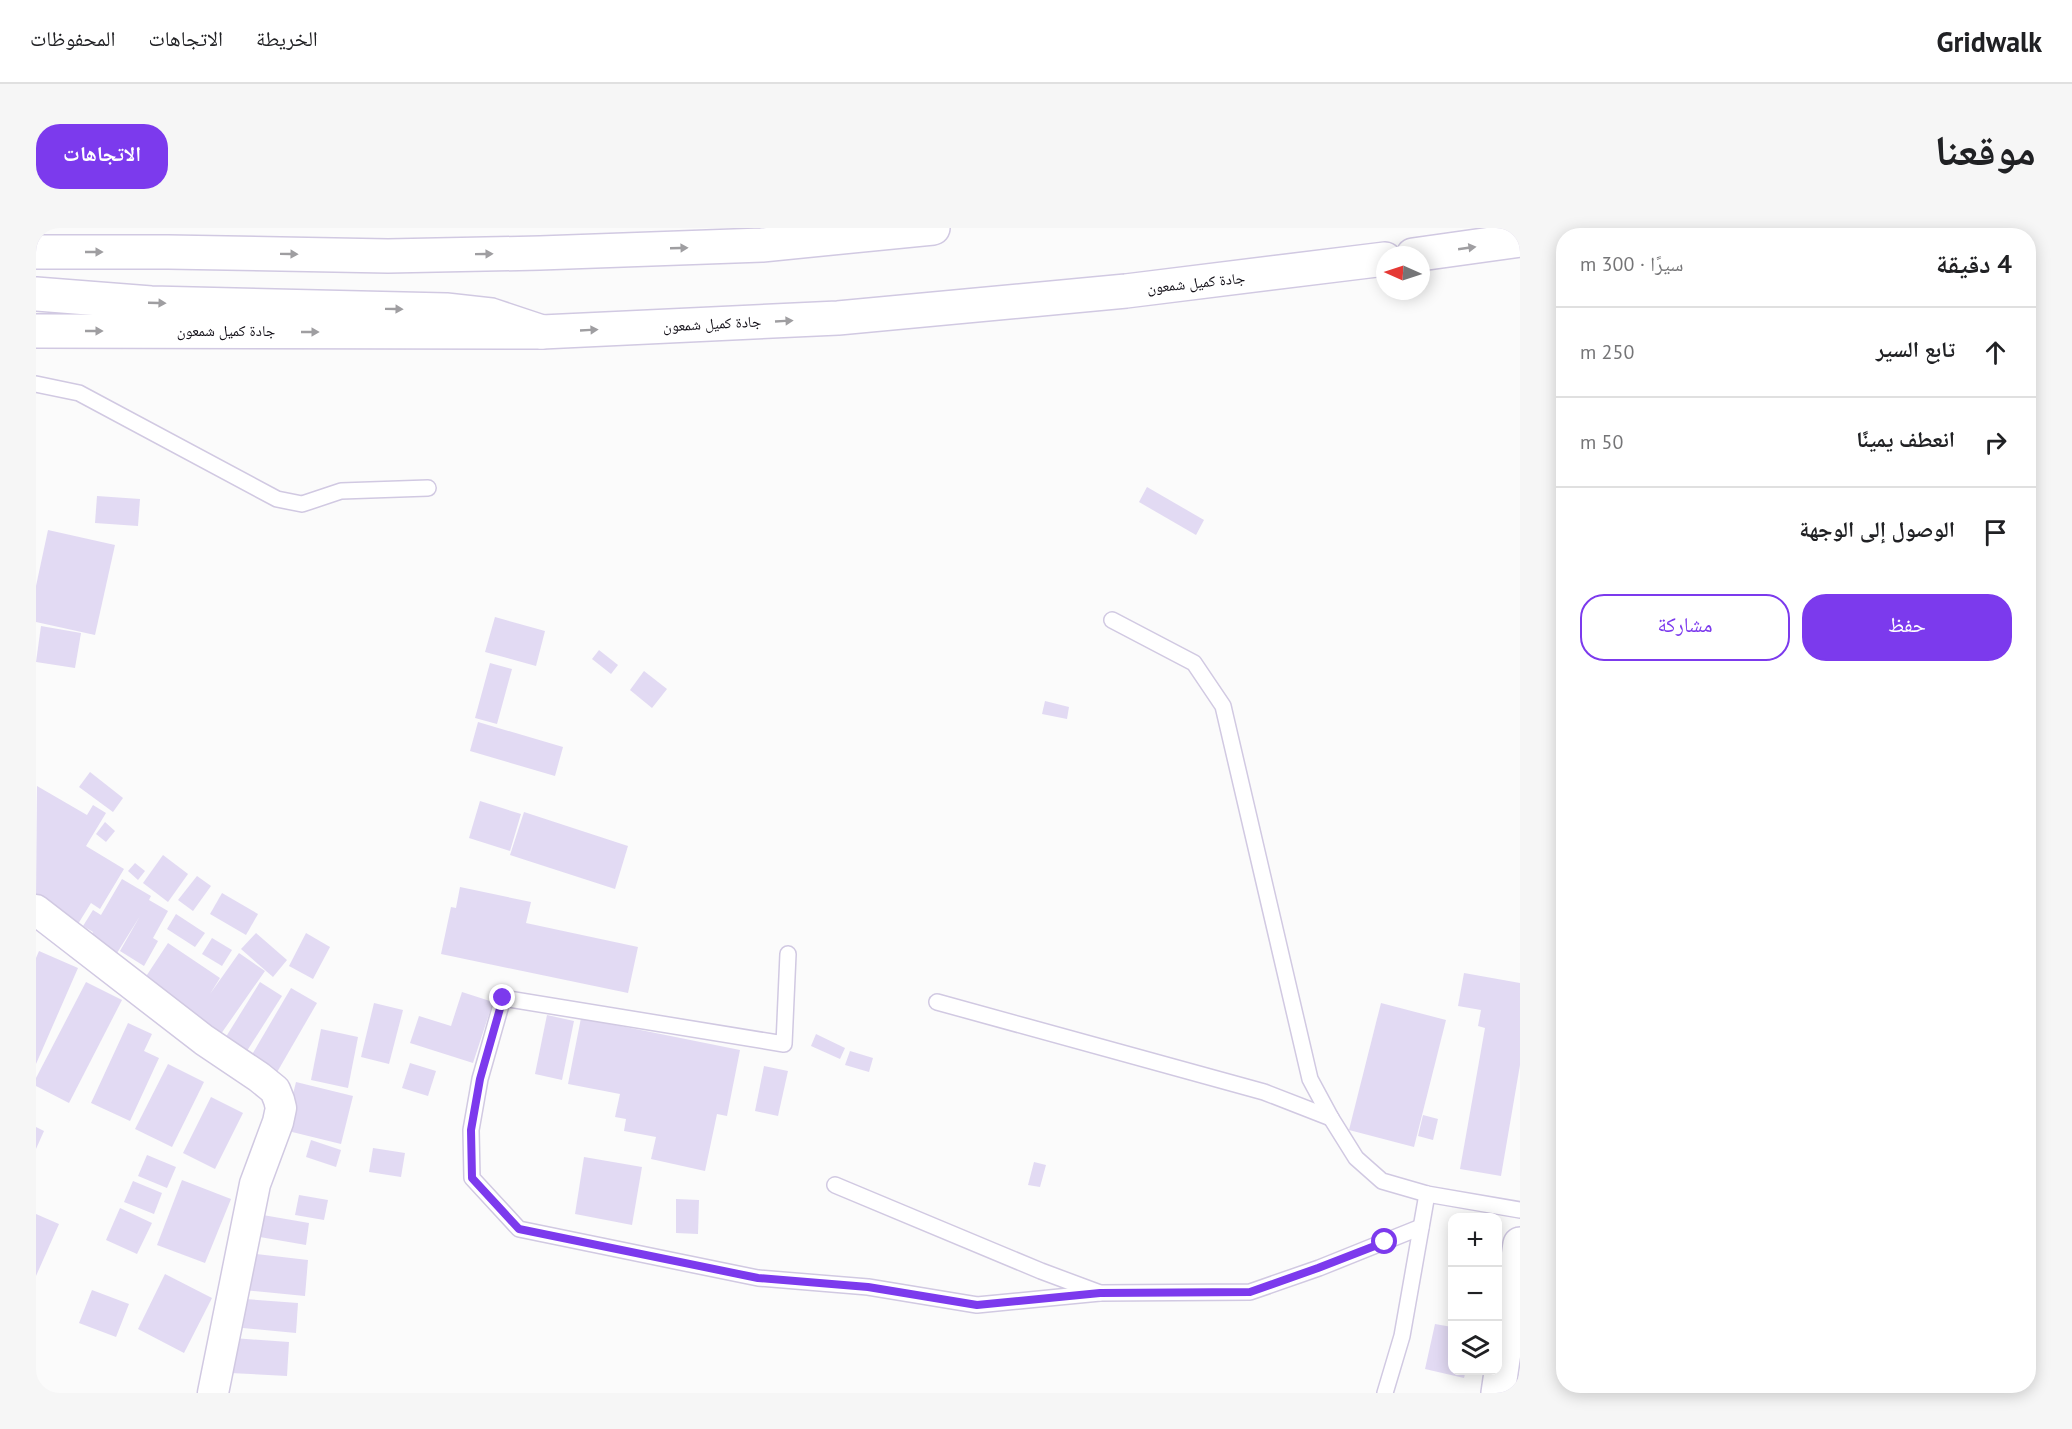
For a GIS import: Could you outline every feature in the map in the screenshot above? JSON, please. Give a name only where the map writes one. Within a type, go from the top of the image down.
[{"type":"main road","points":[[36,252],[388,256],[540,253],[762,245],[933,228]]},
{"type":"main road","points":[[1430,253],[1520,240]]},
{"type":"main road","name":"جادة كميل شمعون","points":[[36,331],[542,332],[838,318],[1126,291],[1376,260]]},
{"type":"main road","points":[[36,294],[151,303],[446,310],[491,315],[542,332]]},
{"type":"main road","points":[[1498,1393],[1520,1244]]},
{"type":"street","points":[[36,910],[204,1040],[259,1077],[275,1090],[279,1100],[281,1108],[278,1122],[255,1184],[213,1393]]},
{"type":"lane","points":[[36,384],[79,393],[277,500],[302,504],[341,491],[428,488]]},
{"type":"lane","points":[[1112,620],[1194,663],[1223,706],[1310,1079],[1356,1158],[1382,1181],[1427,1194],[1520,1210]]},
{"type":"lane","points":[[788,954],[784,1044],[503,998],[480,1079],[472,1119],[472,1178],[519,1229],[758,1278],[868,1287],[977,1305],[1100,1293],[1250,1292],[1421,1227]]},
{"type":"lane","points":[[937,1002],[1264,1092],[1331,1118]]},
{"type":"lane","points":[[835,1185],[1041,1271],[1100,1293]]},
{"type":"lane","points":[[1385,1393],[1402,1336],[1427,1194]]},
{"type":"building","points":[[1147,487],[1204,520],[1196,535],[1139,502]]},
{"type":"building","points":[[97,496],[140,499],[138,526],[95,523]]},
{"type":"building","points":[[48,530],[115,545],[95,635],[36,622],[36,586]]},
{"type":"building","points":[[495,617],[545,631],[536,666],[485,652]]},
{"type":"building","points":[[41,626],[81,633],[75,668],[36,662]]},
{"type":"building","points":[[599,650],[618,665],[611,674],[592,659]]},
{"type":"building","points":[[490,663],[512,669],[497,724],[475,718]]},
{"type":"building","points":[[644,671],[667,689],[652,708],[630,690]]},
{"type":"building","points":[[1045,701],[1069,707],[1067,719],[1042,714]]},
{"type":"building","points":[[478,722],[563,747],[555,776],[470,751]]},
{"type":"building","points":[[90,772],[123,798],[113,812],[79,787]]},
{"type":"building","points":[[37,786],[87,815],[93,805],[106,813],[86,846],[124,869],[100,909],[91,903],[78,924],[36,898]]},
{"type":"building","points":[[480,801],[521,814],[510,851],[469,838]]},
{"type":"building","points":[[524,812],[628,846],[615,889],[510,855]]},
{"type":"building","points":[[105,822],[115,831],[106,842],[96,834]]},
{"type":"building","points":[[163,855],[188,874],[168,902],[143,883]]},
{"type":"building","points":[[135,863],[145,871],[138,880],[128,871]]},
{"type":"building","points":[[197,876],[211,886],[193,911],[178,900]]},
{"type":"building","points":[[122,879],[151,896],[149,900],[168,911],[153,938],[158,941],[144,966],[120,951],[140,916],[117,953],[90,938],[93,932],[83,926],[93,910],[101,915]]},
{"type":"building","points":[[460,887],[531,902],[526,923],[638,947],[628,993],[441,954],[451,907],[456,908]]},
{"type":"building","points":[[222,893],[258,914],[246,935],[210,914]]},
{"type":"building","points":[[176,914],[205,933],[195,947],[167,929]]},
{"type":"building","points":[[256,933],[287,960],[273,977],[241,949]]},
{"type":"building","points":[[306,933],[330,947],[313,979],[289,966]]},
{"type":"building","points":[[212,938],[232,950],[222,966],[202,954]]},
{"type":"building","points":[[168,943],[220,978],[210,994],[239,953],[265,971],[216,1041],[141,984]]},
{"type":"building","points":[[39,951],[78,968],[36,1064],[36,958]]},
{"type":"building","points":[[1464,973],[1520,983],[1520,1065],[1501,1176],[1460,1169],[1485,1028],[1478,1026],[1481,1010],[1458,1006]]},
{"type":"building","points":[[86,982],[122,1000],[69,1103],[36,1086],[36,1078]]},
{"type":"building","points":[[260,982],[282,996],[245,1054],[224,1040]]},
{"type":"building","points":[[291,988],[317,1003],[276,1074],[250,1058]]},
{"type":"building","points":[[462,992],[493,1002],[473,1063],[410,1043],[419,1016],[451,1026]]},
{"type":"building","points":[[374,1003],[403,1010],[389,1064],[361,1057]]},
{"type":"building","points":[[1381,1003],[1446,1020],[1414,1147],[1349,1130]]},
{"type":"building","points":[[547,1015],[574,1021],[562,1080],[535,1074]]},
{"type":"building","points":[[581,1018],[740,1050],[727,1116],[717,1114],[705,1171],[651,1159],[656,1137],[624,1131],[626,1119],[615,1117],[620,1094],[568,1084]]},
{"type":"building","points":[[128,1023],[152,1034],[144,1051],[159,1058],[130,1121],[91,1103]]},
{"type":"building","points":[[321,1029],[358,1037],[348,1088],[311,1080]]},
{"type":"building","points":[[816,1034],[845,1048],[840,1059],[811,1046]]},
{"type":"building","points":[[850,1051],[873,1058],[869,1072],[845,1065]]},
{"type":"building","points":[[410,1063],[436,1071],[428,1096],[402,1088]]},
{"type":"building","points":[[168,1064],[204,1082],[172,1147],[135,1129]]},
{"type":"building","points":[[764,1066],[788,1071],[778,1116],[755,1111]]},
{"type":"building","points":[[296,1082],[353,1096],[341,1144],[284,1130]]},
{"type":"building","points":[[211,1097],[243,1113],[215,1169],[183,1153]]},
{"type":"building","points":[[1423,1115],[1438,1119],[1433,1140],[1418,1136]]},
{"type":"building","points":[[36,1127],[44,1131],[36,1149]]},
{"type":"building","points":[[311,1140],[341,1150],[336,1167],[306,1157]]},
{"type":"building","points":[[373,1148],[405,1153],[401,1177],[369,1172]]},
{"type":"building","points":[[147,1155],[176,1167],[167,1188],[138,1176]]},
{"type":"building","points":[[584,1157],[642,1167],[632,1225],[575,1214]]},
{"type":"building","points":[[1034,1162],[1046,1165],[1040,1187],[1028,1185]]},
{"type":"building","points":[[182,1180],[231,1199],[205,1263],[157,1245]]},
{"type":"building","points":[[133,1181],[162,1193],[154,1214],[124,1202]]},
{"type":"building","points":[[299,1195],[328,1200],[324,1220],[295,1215]]},
{"type":"building","points":[[676,1199],[699,1200],[698,1234],[676,1233]]},
{"type":"building","points":[[120,1208],[152,1223],[137,1254],[106,1240]]},
{"type":"building","points":[[36,1214],[59,1224],[36,1276]]},
{"type":"building","points":[[257,1214],[309,1223],[306,1245],[254,1236]]},
{"type":"building","points":[[248,1253],[308,1260],[305,1296],[244,1290]]},
{"type":"building","points":[[165,1274],[212,1298],[184,1353],[138,1329]]},
{"type":"building","points":[[92,1290],[129,1304],[116,1337],[79,1323]]},
{"type":"building","points":[[245,1299],[298,1303],[296,1333],[243,1328]]},
{"type":"building","points":[[1435,1324],[1448,1326],[1448,1374],[1425,1369]]},
{"type":"building","points":[[233,1338],[289,1342],[287,1376],[230,1373]]},
{"type":"route","points":[[503,998],[480,1079],[471,1130],[472,1178],[519,1229],[758,1278],[868,1287],[977,1305],[1100,1293],[1250,1292],[1385,1242]]}]
